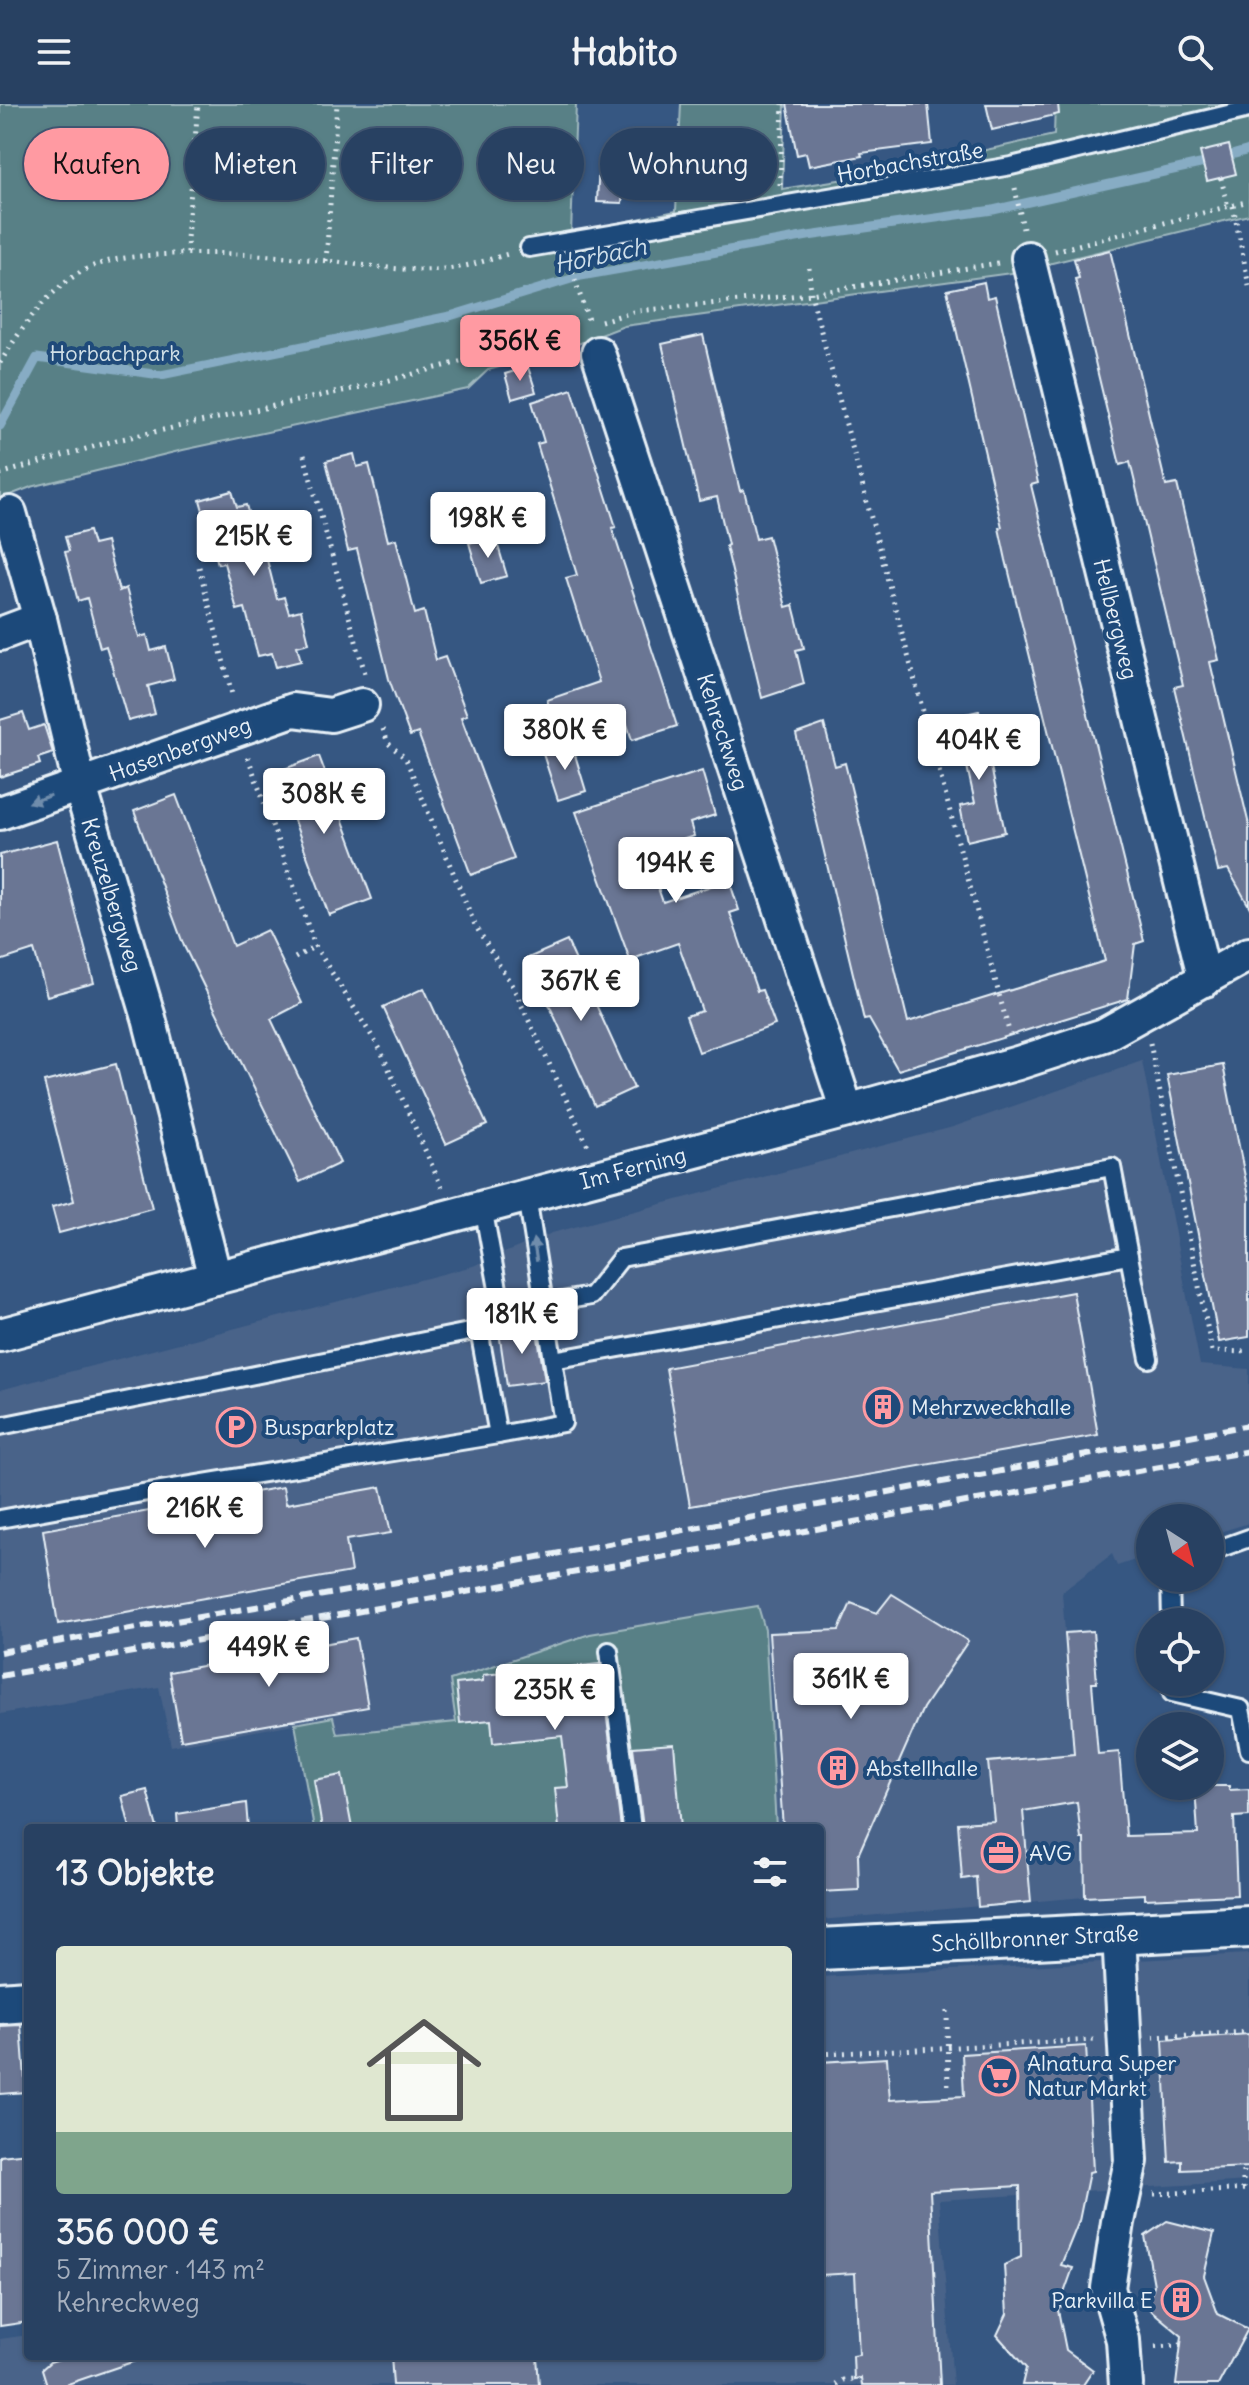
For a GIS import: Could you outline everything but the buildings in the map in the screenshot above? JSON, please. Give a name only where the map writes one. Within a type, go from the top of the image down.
[{"type":"street","name":"Hellbergweg","points":[[1028,258],[1205,980]]},
{"type":"street","name":"Kehreckweg","points":[[594,338],[847,1111]]},
{"type":"street","name":"Kreuzelbergweg","points":[[10,513],[40,619],[80,786],[149,1018],[215,1278]]},
{"type":"street","points":[[0,634],[40,619]]},
{"type":"street","name":"Hasenbergweg","points":[[0,813],[293,710],[331,715],[369,702]]},
{"type":"street","name":"Im Ferning","points":[[0,1335],[1018,1063],[1104,1035],[1249,954]]},
{"type":"street","name":"Schöllbronner Straße","points":[[824,1949],[1249,1927]]},
{"type":"street","points":[[1119,1934],[1131,2161],[1108,2288],[1123,2340],[1126,2385]]},
{"type":"street","points":[[0,2003],[24,2001]]},
{"type":"lane","name":"Horbachstraße","points":[[529,248],[1011,166],[1249,109]]},
{"type":"lane","points":[[0,1426],[479,1330],[502,1311],[591,1296],[621,1258],[1112,1167],[1149,1359]]},
{"type":"lane","points":[[0,1519],[563,1423],[527,1196]]},
{"type":"lane","points":[[469,1211],[502,1311]]},
{"type":"lane","points":[[553,1360],[1129,1256]]},
{"type":"lane","points":[[479,1330],[498,1435]]},
{"type":"lane","points":[[1224,1547],[1249,1538]]},
{"type":"lane","points":[[609,1651],[631,1824]]},
{"type":"lane","points":[[1185,1696],[1241,1709],[1249,1750]]},
{"type":"path","points":[[188,253],[198,104]]},
{"type":"path","points":[[326,261],[337,104]]},
{"type":"path","points":[[781,206],[783,104]]},
{"type":"path","points":[[1221,178],[1228,207]]},
{"type":"path","points":[[1015,189],[1021,220]]},
{"type":"path","points":[[1249,201],[1233,206],[1249,286]]},
{"type":"path","points":[[0,363],[29,318],[71,278],[122,256],[188,253],[326,261],[400,269],[444,269],[529,248]]},
{"type":"path","points":[[569,263],[594,338]]},
{"type":"path","points":[[809,268],[811,294],[873,531],[1018,1063]]},
{"type":"path","points":[[304,455],[369,702],[388,743],[406,759],[475,925],[514,989],[603,1176]]},
{"type":"path","points":[[199,567],[238,727],[315,946],[380,1049],[469,1211]]},
{"type":"path","points":[[295,958],[315,946]]},
{"type":"path","points":[[1140,1017],[1148,1035],[1212,1351],[1249,1352]]},
{"type":"path","points":[[947,2011],[948,2091]]},
{"type":"path","points":[[824,2054],[1249,2032]]},
{"type":"path","points":[[1125,2195],[1246,2189],[1243,2167]]},
{"type":"path","points":[[836,2385],[843,2380],[854,2379]]},
{"type":"shaded area","points":[[1142,1061],[1200,1365],[1249,1369],[1249,1523],[1224,1531],[1224,1504],[1136,1504],[1136,1560],[1117,1566],[1112,1554],[1062,1592],[1085,1897],[824,1920],[824,1824],[776,1824],[765,1630],[451,1680],[456,1722],[336,1734],[333,1717],[171,1746],[159,1687],[0,1714],[0,1390],[473,1266],[552,1233],[953,1127]]},
{"type":"shaded area","points":[[1249,1954],[1249,2181],[939,2200],[953,2385],[0,2385],[0,2339],[24,2336],[24,2360],[824,2360],[824,1977]]},
{"type":"green space","name":"Horbachpark","points":[[0,104],[576,104],[575,128],[478,128],[478,200],[572,200],[571,233],[676,211],[677,200],[777,200],[777,128],[680,128],[681,104],[785,104],[782,189],[876,174],[1054,135],[1055,104],[1249,104],[1249,215],[1011,273],[624,326],[562,350],[488,370],[468,389],[183,450],[31,487],[0,499]]},
{"type":"green space","points":[[758,1606],[765,1630],[776,1824],[313,1824],[295,1724],[333,1717],[337,1734],[456,1722],[450,1680],[590,1634]]},
{"type":"waterway","name":"Horbach","points":[[0,426],[37,358],[161,375],[450,316],[581,276],[808,236],[993,210],[1200,164],[1249,150]]},
{"type":"railway","points":[[0,1652],[517,1561],[1249,1425]]},
{"type":"railway","points":[[0,1676],[1249,1451]]},
{"type":"place","name":"Mehrzweckhalle","points":[[883,1407]]},
{"type":"place","name":"Busparkplatz","points":[[236,1427]]},
{"type":"place","name":"Abstellhalle","points":[[838,1768]]},
{"type":"place","name":"AVG","points":[[1001,1853]]},
{"type":"place","name":"Alnatura Super Natur Markt","points":[[999,2076]]},
{"type":"place","name":"Parkvilla E","points":[[1181,2300]]}]
